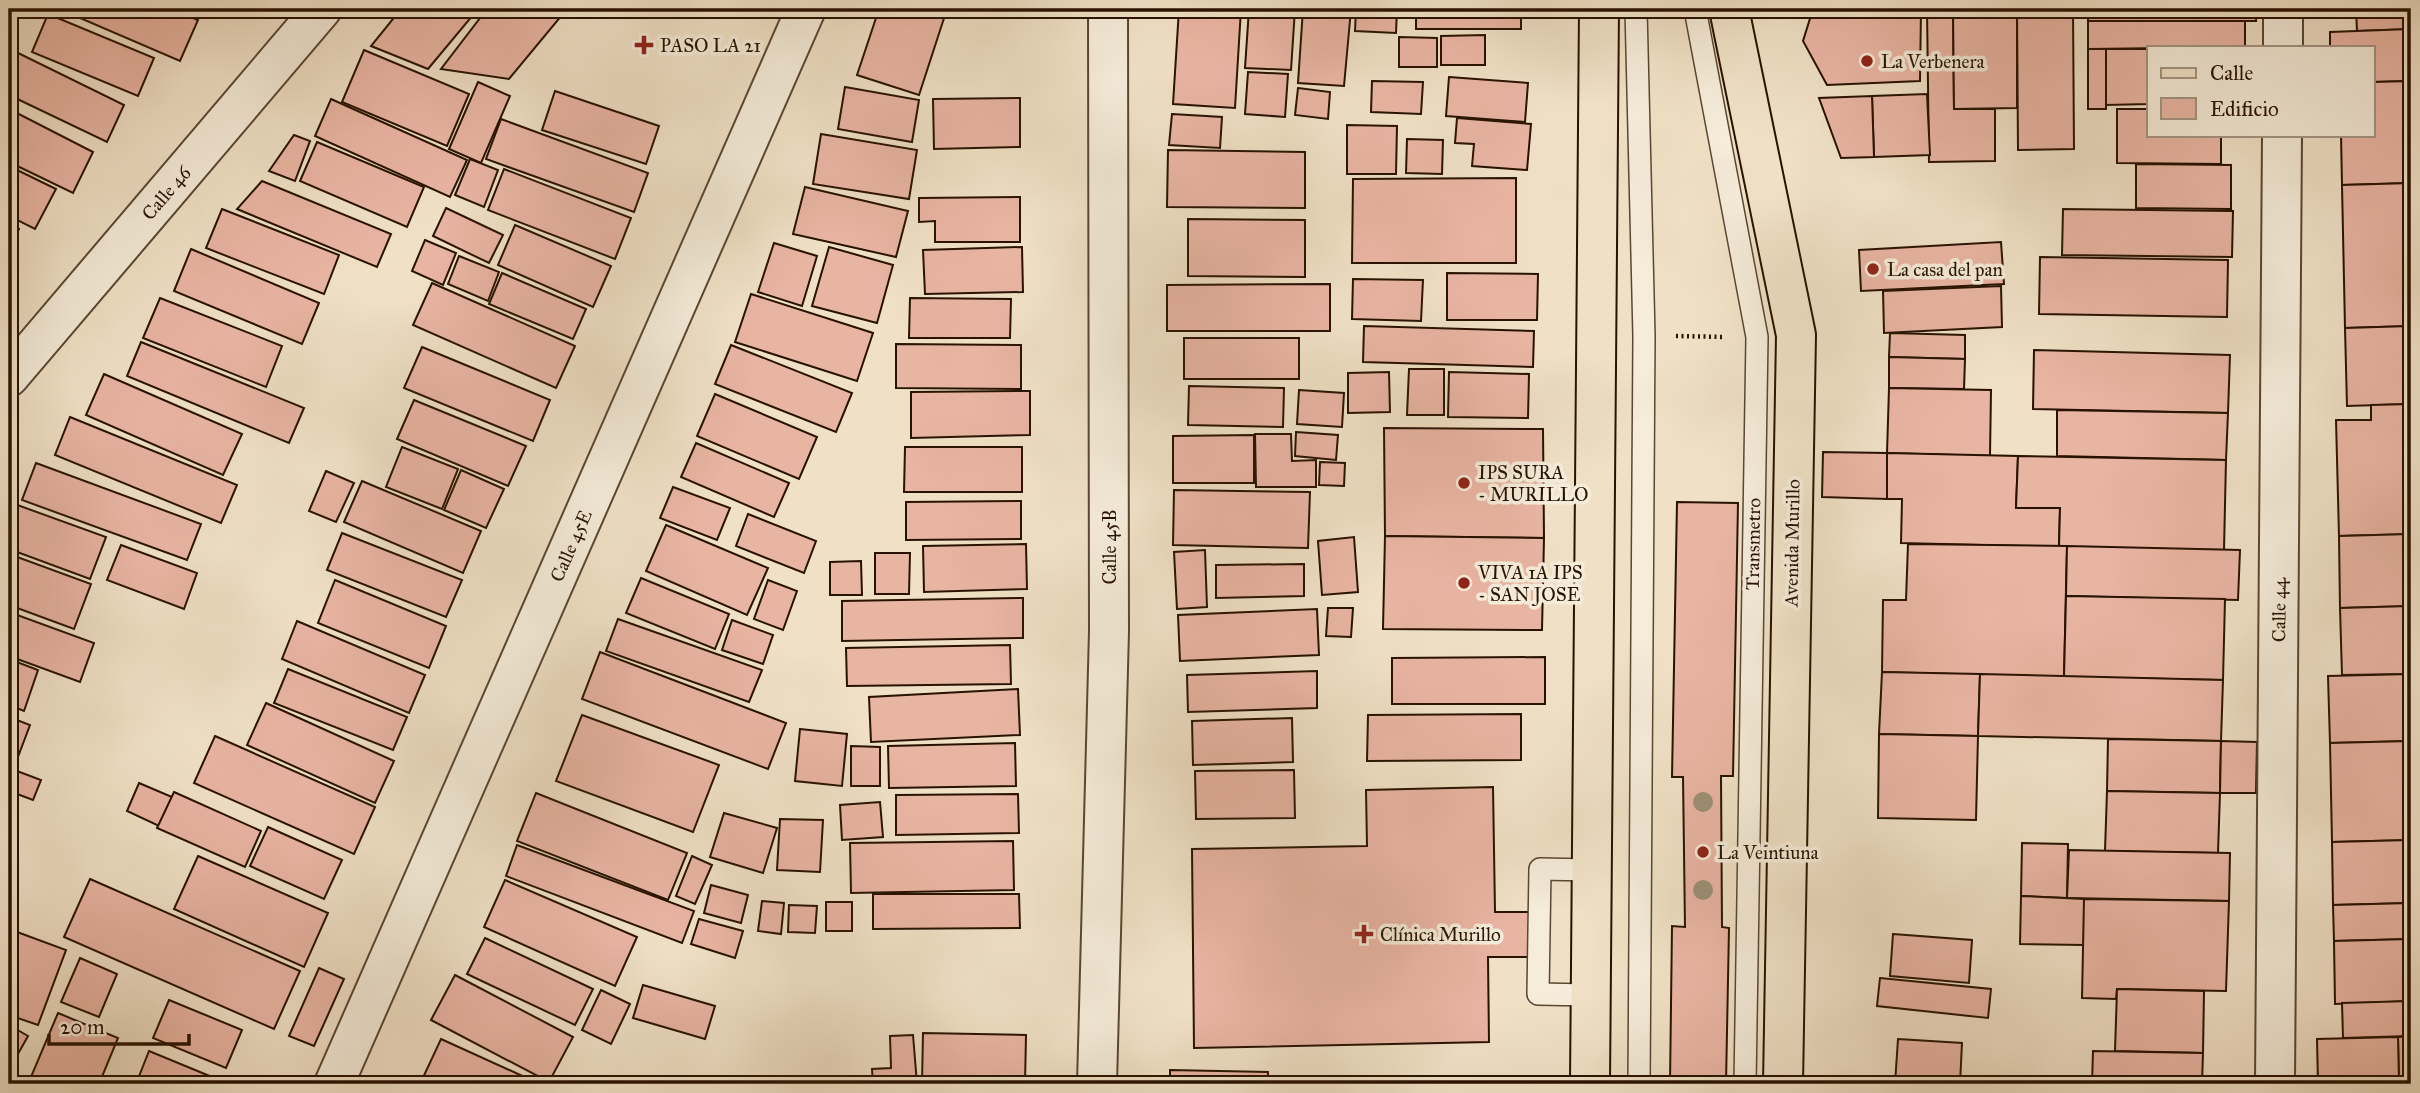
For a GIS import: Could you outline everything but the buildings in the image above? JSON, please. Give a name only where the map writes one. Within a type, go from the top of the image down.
[{"type":"main road","points":[[1590,1084],[1599,9]]},
{"type":"main road","name":"Avenida Murillo","points":[[1729,9],[1796,335],[1783,1084]]},
{"type":"street","name":"Calle 46","points":[[9,377],[322,9]]},
{"type":"street","name":"Calle 45E","points":[[334,1084],[806,9]]},
{"type":"street","name":"Calle 45B","points":[[1097,1084],[1109,631],[1108,9]]},
{"type":"street","points":[[2283,9],[2283,46]]},
{"type":"street","name":"Calle 44","points":[[2275,1084],[2282,136]]},
{"type":"lane","points":[[1636,9],[1644,336],[1639,1084]]},
{"type":"lane","name":"Transmetro","points":[[1695,9],[1757,337],[1745,1084]]},
{"type":"lane","points":[[1590,995],[1538,994],[1540,869],[1592,870]]},
{"type":"path","points":[[1644,336],[1757,337]]},
{"type":"place","name":"PASO LA 21","points":[[644,45]]},
{"type":"place","name":"La Verbenera","points":[[1867,61]]},
{"type":"place","name":"La casa del pan","points":[[1873,269]]},
{"type":"place","name":"IPS SURA - MURILLO","points":[[1464,483]]},
{"type":"place","name":"VIVA 1A IPS - SAN JOSE","points":[[1464,583]]},
{"type":"place","name":"La Veintiuna","points":[[1703,852]]},
{"type":"place","name":"Clínica Murillo","points":[[1364,934]]}]
